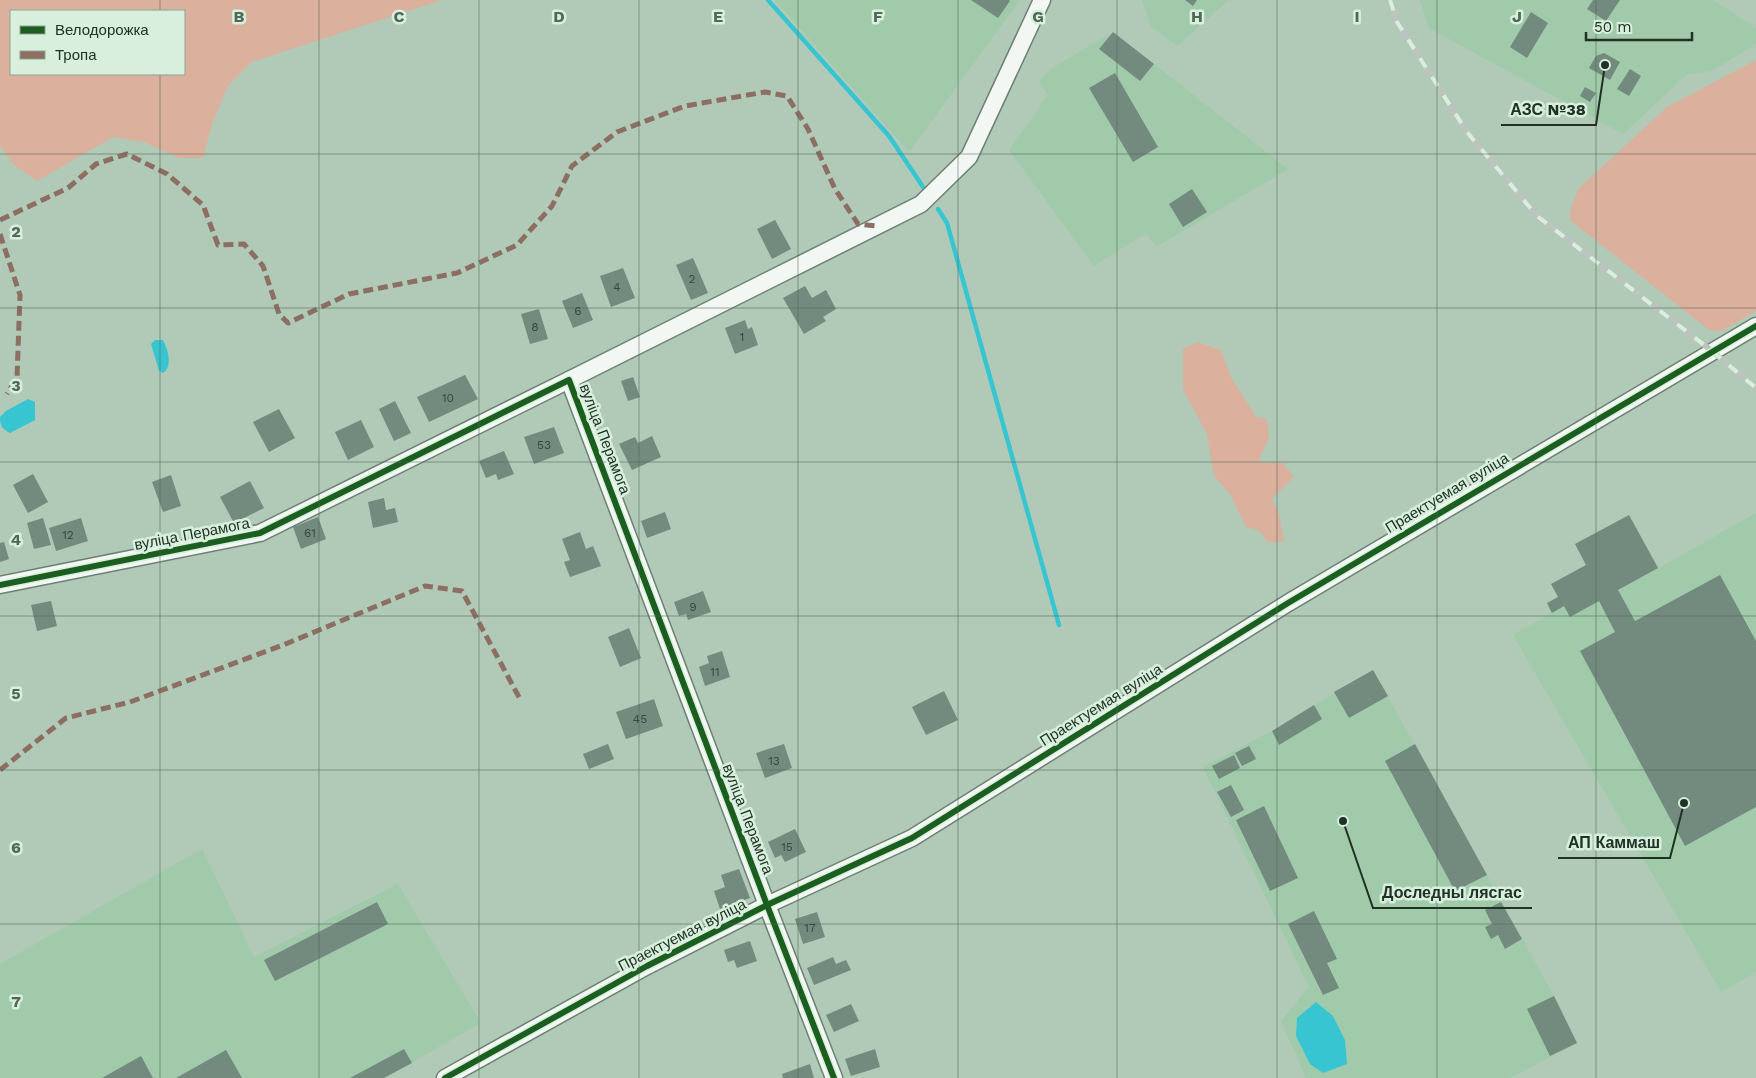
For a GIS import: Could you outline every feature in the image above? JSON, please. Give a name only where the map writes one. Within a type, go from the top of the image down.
[{"type":"street","points":[[570,380],[921,204],[969,158],[1042,0]]},
{"type":"street","name":"Праектуемая вуліца","points":[[445,1078],[648,966],[767,906],[912,838],[1288,603],[1756,326]]},
{"type":"street","name":"вуліца Перамога","points":[[0,585],[260,533],[570,380],[767,906],[834,1078]]},
{"type":"shaded area","points":[[0,0],[442,0],[252,62],[228,86],[212,124],[203,158],[179,158],[144,142],[113,137],[37,181],[14,165],[0,146]]},
{"type":"shaded area","points":[[775,0],[1020,0],[909,152]]},
{"type":"shaded area","points":[[1142,0],[1229,0],[1177,46],[1151,27]]},
{"type":"shaded area","points":[[1420,0],[1713,0],[1756,28],[1756,44],[1712,71],[1687,74],[1623,134],[1429,28]]},
{"type":"shaded area","points":[[1113,32],[1288,169],[1156,247],[1146,233],[1094,266],[1009,150],[1048,95],[1039,82],[1049,70]]},
{"type":"shaded area","points":[[1756,60],[1756,311],[1722,331],[1709,330],[1570,220],[1571,208],[1578,189],[1667,107]]},
{"type":"shaded area","points":[[1197,342],[1221,350],[1231,377],[1256,417],[1267,419],[1269,438],[1258,462],[1283,463],[1294,477],[1272,499],[1279,514],[1284,541],[1269,543],[1258,530],[1246,527],[1230,494],[1214,476],[1207,434],[1183,390],[1183,349]]},
{"type":"shaded area","points":[[1756,513],[1756,972],[1721,992],[1513,635],[1551,613],[1547,603],[1558,597],[1551,584],[1586,565],[1575,544],[1629,515],[1659,568]]},
{"type":"shaded area","points":[[1373,670],[1554,996],[1577,1043],[1510,1078],[1306,1078],[1281,1021],[1309,987],[1203,767],[1272,731]]},
{"type":"shaded area","points":[[202,849],[254,957],[398,884],[481,1023],[384,1078],[0,1078],[0,964]]},
{"type":"water","points":[[155,340],[163,340],[168,353],[168,366],[163,373],[159,371],[151,344]]},
{"type":"water","points":[[28,399],[35,402],[35,420],[10,433],[5,430],[1,425],[0,417],[6,411]]},
{"type":"water","points":[[1316,1002],[1333,1016],[1345,1040],[1347,1064],[1323,1073],[1310,1064],[1296,1036],[1297,1018]]},
{"type":"building","points":[[971,0],[1009,0],[1010,1],[998,18]]},
{"type":"building","points":[[1185,0],[1197,0],[1193,6]]},
{"type":"building","points":[[1593,0],[1620,0],[1606,21],[1587,9]]},
{"type":"building","points":[[1531,12],[1548,23],[1527,58],[1510,47]]},
{"type":"building","points":[[1113,32],[1154,64],[1140,81],[1099,49]]},
{"type":"building","points":[[1604,53],[1620,62],[1610,80],[1589,68],[1596,56]]},
{"type":"building","points":[[1630,69],[1641,76],[1629,96],[1617,89]]},
{"type":"building","points":[[1115,73],[1158,147],[1133,162],[1089,88]]},
{"type":"building","points":[[1585,87],[1596,93],[1590,102],[1580,96]]},
{"type":"building","points":[[1192,189],[1207,212],[1183,227],[1169,204]]},
{"type":"building","points":[[775,220],[791,249],[772,259],[757,229]]},
{"type":"building","points":[[693,258],[708,293],[691,300],[676,265]]},
{"type":"building","points":[[623,268],[635,298],[611,307],[600,276]]},
{"type":"building","points":[[805,286],[812,298],[826,290],[836,309],[823,317],[826,321],[804,334],[783,298]]},
{"type":"building","points":[[582,293],[593,320],[573,328],[562,301]]},
{"type":"building","points":[[539,309],[548,339],[530,344],[521,314]]},
{"type":"building","points":[[745,320],[748,329],[752,327],[758,345],[735,354],[725,328]]},
{"type":"building","points":[[465,375],[478,399],[429,422],[417,397]]},
{"type":"building","points":[[633,377],[640,397],[628,401],[621,381]]},
{"type":"building","points":[[395,401],[411,433],[394,441],[379,409]]},
{"type":"building","points":[[279,409],[295,438],[269,452],[253,422]]},
{"type":"building","points":[[361,420],[374,447],[348,460],[335,432]]},
{"type":"building","points":[[554,427],[564,453],[534,464],[524,437]]},
{"type":"building","points":[[652,436],[661,457],[632,470],[619,444],[635,437],[638,443]]},
{"type":"building","points":[[504,451],[514,474],[498,480],[496,474],[486,478],[479,461]]},
{"type":"building","points":[[33,474],[48,502],[28,513],[13,485]]},
{"type":"building","points":[[171,475],[181,506],[163,512],[152,482]]},
{"type":"building","points":[[250,481],[264,508],[234,523],[220,497]]},
{"type":"building","points":[[384,498],[386,510],[395,508],[398,522],[373,528],[368,502]]},
{"type":"building","points":[[665,512],[671,529],[647,538],[641,521]]},
{"type":"building","points":[[1629,515],[1658,568],[1618,590],[1635,621],[1720,575],[1756,641],[1756,807],[1685,846],[1580,651],[1615,632],[1599,601],[1570,617],[1564,606],[1552,613],[1547,603],[1558,597],[1551,584],[1586,565],[1575,544]]},
{"type":"building","points":[[318,517],[326,539],[301,549],[293,527]]},
{"type":"building","points":[[43,518],[51,545],[34,549],[27,523]]},
{"type":"building","points":[[81,518],[88,541],[56,551],[49,528]]},
{"type":"building","points":[[580,532],[586,549],[593,546],[601,566],[570,577],[564,562],[570,560],[562,539]]},
{"type":"building","points":[[4,542],[9,559],[0,562],[0,543]]},
{"type":"building","points":[[703,591],[711,612],[688,620],[686,614],[679,616],[674,602]]},
{"type":"building","points":[[51,601],[57,626],[37,631],[31,605]]},
{"type":"building","points":[[629,628],[641,658],[620,667],[608,637]]},
{"type":"building","points":[[722,651],[730,677],[705,686],[699,667],[709,663],[707,656]]},
{"type":"building","points":[[1373,670],[1388,696],[1349,718],[1334,692]]},
{"type":"building","points":[[944,691],[958,720],[926,735],[912,707]]},
{"type":"building","points":[[654,699],[663,726],[626,739],[616,712]]},
{"type":"building","points":[[1314,705],[1322,719],[1279,745],[1272,731]]},
{"type":"building","points":[[608,744],[614,759],[589,769],[583,754]]},
{"type":"building","points":[[784,744],[792,768],[765,778],[756,753]]},
{"type":"building","points":[[1415,744],[1487,875],[1455,891],[1385,761]]},
{"type":"building","points":[[1249,746],[1256,759],[1242,766],[1235,753]]},
{"type":"building","points":[[1234,755],[1240,768],[1219,779],[1212,766]]},
{"type":"building","points":[[1231,785],[1244,810],[1231,817],[1217,792]]},
{"type":"building","points":[[1264,806],[1298,878],[1270,891],[1236,820]]},
{"type":"building","points":[[795,829],[806,852],[785,862],[781,855],[775,858],[768,842]]},
{"type":"building","points":[[739,869],[750,898],[720,909],[714,891],[725,887],[721,875]]},
{"type":"building","points":[[377,902],[388,924],[275,981],[264,960]]},
{"type":"building","points":[[1501,902],[1522,939],[1505,949],[1498,935],[1491,939],[1485,927],[1492,924],[1485,910]]},
{"type":"building","points":[[1314,911],[1337,959],[1327,963],[1339,988],[1323,995],[1288,924]]},
{"type":"building","points":[[817,912],[825,937],[803,944],[795,919]]},
{"type":"building","points":[[750,941],[757,961],[737,968],[734,960],[728,962],[724,950]]},
{"type":"building","points":[[833,957],[836,964],[846,960],[851,970],[814,985],[807,968]]},
{"type":"building","points":[[1554,996],[1577,1043],[1550,1056],[1527,1009]]},
{"type":"building","points":[[851,1004],[859,1021],[834,1032],[826,1015]]},
{"type":"building","points":[[404,1049],[412,1063],[384,1078],[350,1078]]},
{"type":"building","points":[[875,1049],[880,1067],[851,1076],[845,1059]]},
{"type":"building","points":[[226,1050],[242,1078],[176,1078]]},
{"type":"building","points":[[141,1056],[153,1078],[102,1078]]},
{"type":"building","points":[[810,1064],[814,1078],[783,1078],[782,1074]]},
{"type":"waterway","points":[[768,0],[889,136],[923,187]]},
{"type":"waterway","points":[[938,209],[947,223],[1059,625]]},
{"type":"railway","points":[[1390,0],[1397,22],[1467,132],[1537,216],[1712,351],[1756,388]]},
{"type":"marked path","points":[[0,220],[68,188],[96,164],[127,154],[167,174],[203,205],[218,245],[244,244],[263,266],[279,314],[288,323],[349,294],[457,273],[517,245],[552,206],[572,166],[617,132],[685,106],[765,92],[787,96],[808,129],[835,189],[858,224],[878,226]]},
{"type":"marked path","points":[[0,234],[20,295],[17,378],[7,394]]},
{"type":"marked path","points":[[0,770],[66,718],[130,702],[283,645],[425,586],[462,591],[520,699]]},
{"type":"cycle path","points":[[445,1078],[647,966],[767,905],[912,838],[1288,603],[1756,326]]},
{"type":"cycle path","points":[[0,585],[260,533],[569,380],[834,1078]]},
{"type":"place","name":"АЗС №38","points":[[1605,65]]},
{"type":"place","name":"АП Каммаш","points":[[1684,803]]},
{"type":"place","name":"Доследны лясгас","points":[[1343,821]]}]
